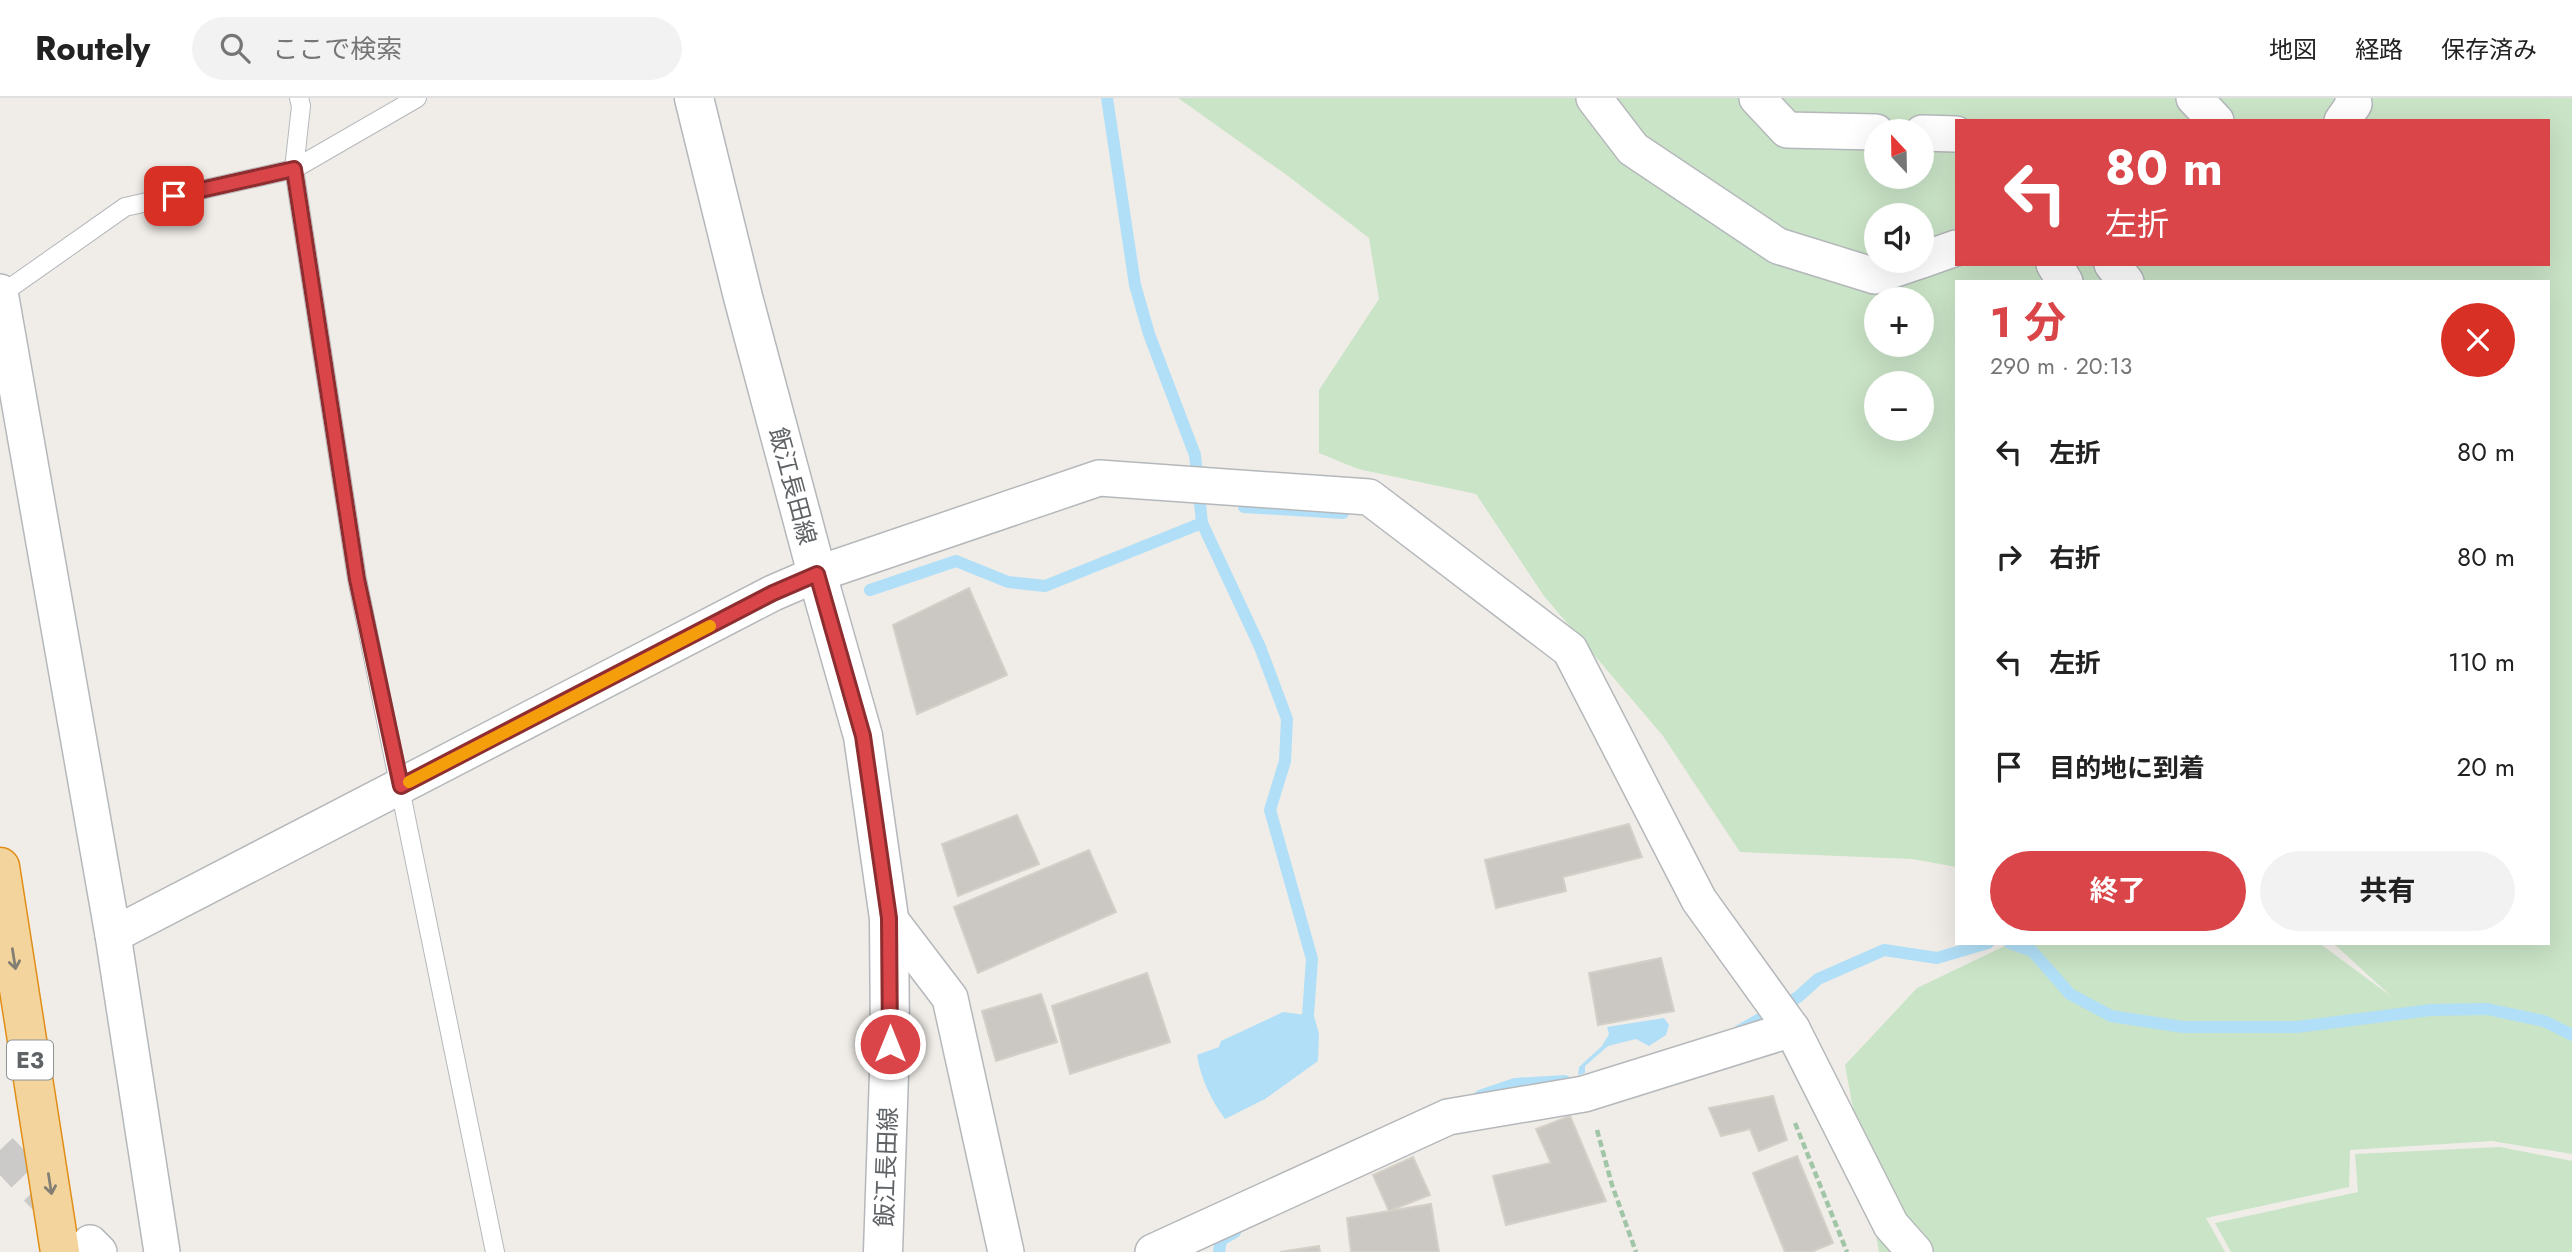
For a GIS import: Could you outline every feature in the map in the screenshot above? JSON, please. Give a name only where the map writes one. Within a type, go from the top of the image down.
[{"type":"highway","name":"E3","points":[[0,867],[83,1249]]},
{"type":"main road","name":"飯江長田線","points":[[694,98],[817,574],[863,736],[889,918],[890,1044],[883,1252]]},
{"type":"street","points":[[1594,98],[1633,149],[1778,246],[1864,273]]},
{"type":"street","points":[[1757,98],[1787,130],[1864,132]]},
{"type":"street","points":[[2194,98],[2214,119]]},
{"type":"street","points":[[2343,119],[2354,104],[2353,98]]},
{"type":"street","points":[[1934,133],[1955,134]]},
{"type":"street","points":[[1934,255],[1955,248]]},
{"type":"street","points":[[2114,266],[2124,280]]},
{"type":"street","points":[[1865,273],[1875,276],[1883,273]]},
{"type":"street","points":[[0,294],[113,935],[162,1252]]},
{"type":"street","points":[[113,935],[773,593],[817,574],[1099,478],[1369,497],[1570,650],[1699,900],[1792,1029],[1891,1225],[1915,1252]]},
{"type":"street","points":[[889,918],[950,998],[1006,1252]]},
{"type":"street","points":[[1153,1252],[1448,1117],[1584,1094],[1792,1029]]},
{"type":"lane","points":[[299,98],[301,106],[294,169],[357,579],[495,1252]]},
{"type":"lane","points":[[0,294],[125,207],[294,169],[417,98]]},
{"type":"path","points":[[1792,1116],[1847,1252]]},
{"type":"path","points":[[1597,1129],[1612,1185],[1636,1252]]},
{"type":"green space","points":[[1178,98],[2572,98],[2572,1154],[2492,1141],[2350,1150],[2349,1187],[2206,1218],[2225,1252],[1879,1252],[1845,1065],[1917,988],[2007,945],[2322,945],[2392,997],[2335,945],[2550,945],[2550,280],[1955,280],[1955,867],[1912,859],[1740,852],[1663,736],[1544,596],[1476,494],[1358,469],[1319,453],[1319,390],[1379,299],[1369,238],[1288,176]]},
{"type":"green space","points":[[2500,1147],[2572,1161],[2572,1252],[2231,1252],[2215,1223],[2358,1192],[2355,1154]]},
{"type":"water","points":[[1283,1012],[1314,1016],[1319,1034],[1318,1061],[1265,1099],[1225,1119],[1207,1089],[1197,1055],[1219,1047],[1221,1041]]},
{"type":"water","points":[[1664,1018],[1669,1025],[1666,1035],[1649,1046],[1636,1039],[1608,1046],[1585,1066],[1585,1073],[1578,1075],[1579,1067],[1602,1046],[1609,1034],[1607,1027]]},
{"type":"building","points":[[969,588],[1007,675],[917,714],[893,625]]},
{"type":"building","points":[[1017,815],[1039,864],[958,896],[942,844]]},
{"type":"building","points":[[1629,824],[1642,857],[1563,877],[1566,891],[1496,908],[1485,860]]},
{"type":"building","points":[[1089,850],[1116,912],[978,973],[954,907]]},
{"type":"building","points":[[1661,958],[1674,1011],[1598,1025],[1589,973]]},
{"type":"building","points":[[1147,973],[1170,1042],[1070,1074],[1052,1006]]},
{"type":"building","points":[[1041,994],[1057,1042],[996,1061],[982,1011]]},
{"type":"building","points":[[1773,1096],[1787,1140],[1759,1151],[1750,1129],[1721,1136],[1709,1108]]},
{"type":"building","points":[[1570,1116],[1606,1201],[1506,1225],[1493,1176],[1551,1163],[1536,1129]]},
{"type":"building","points":[[1797,1156],[1833,1243],[1811,1252],[1785,1252],[1753,1173]]},
{"type":"building","points":[[1413,1157],[1430,1195],[1389,1211],[1373,1175]]},
{"type":"building","points":[[1431,1204],[1439,1252],[1351,1252],[1347,1218]]},
{"type":"building","points":[[1319,1246],[1320,1252],[1280,1252]]},
{"type":"waterway","points":[[870,590],[956,561],[1008,582],[1045,586],[1202,523],[1195,455],[1149,334],[1135,285],[1107,98]]},
{"type":"waterway","points":[[1244,507],[1343,513]]},
{"type":"waterway","points":[[1202,523],[1260,647],[1287,719],[1285,761],[1270,810],[1312,959],[1308,1015]]},
{"type":"waterway","points":[[1739,1031],[1798,997],[1818,979],[1884,950],[1937,958],[1981,945]]},
{"type":"waterway","points":[[2016,945],[2032,951],[2070,994],[2111,1016],[2183,1027],[2297,1027],[2431,1010],[2487,1009],[2544,1021],[2572,1035]]},
{"type":"waterway","points":[[1480,1096],[1515,1084],[1565,1081]]},
{"type":"waterway","points":[[1219,1252],[1221,1240],[1235,1232]]},
{"type":"tunnel","points":[[0,1150],[63,1216]]},
{"type":"slow traffic","points":[[409,782],[710,626]]},
{"type":"route","points":[[174,196],[294,169],[357,579],[401,786],[773,593],[817,574],[863,736],[889,918],[890,1044]]}]
